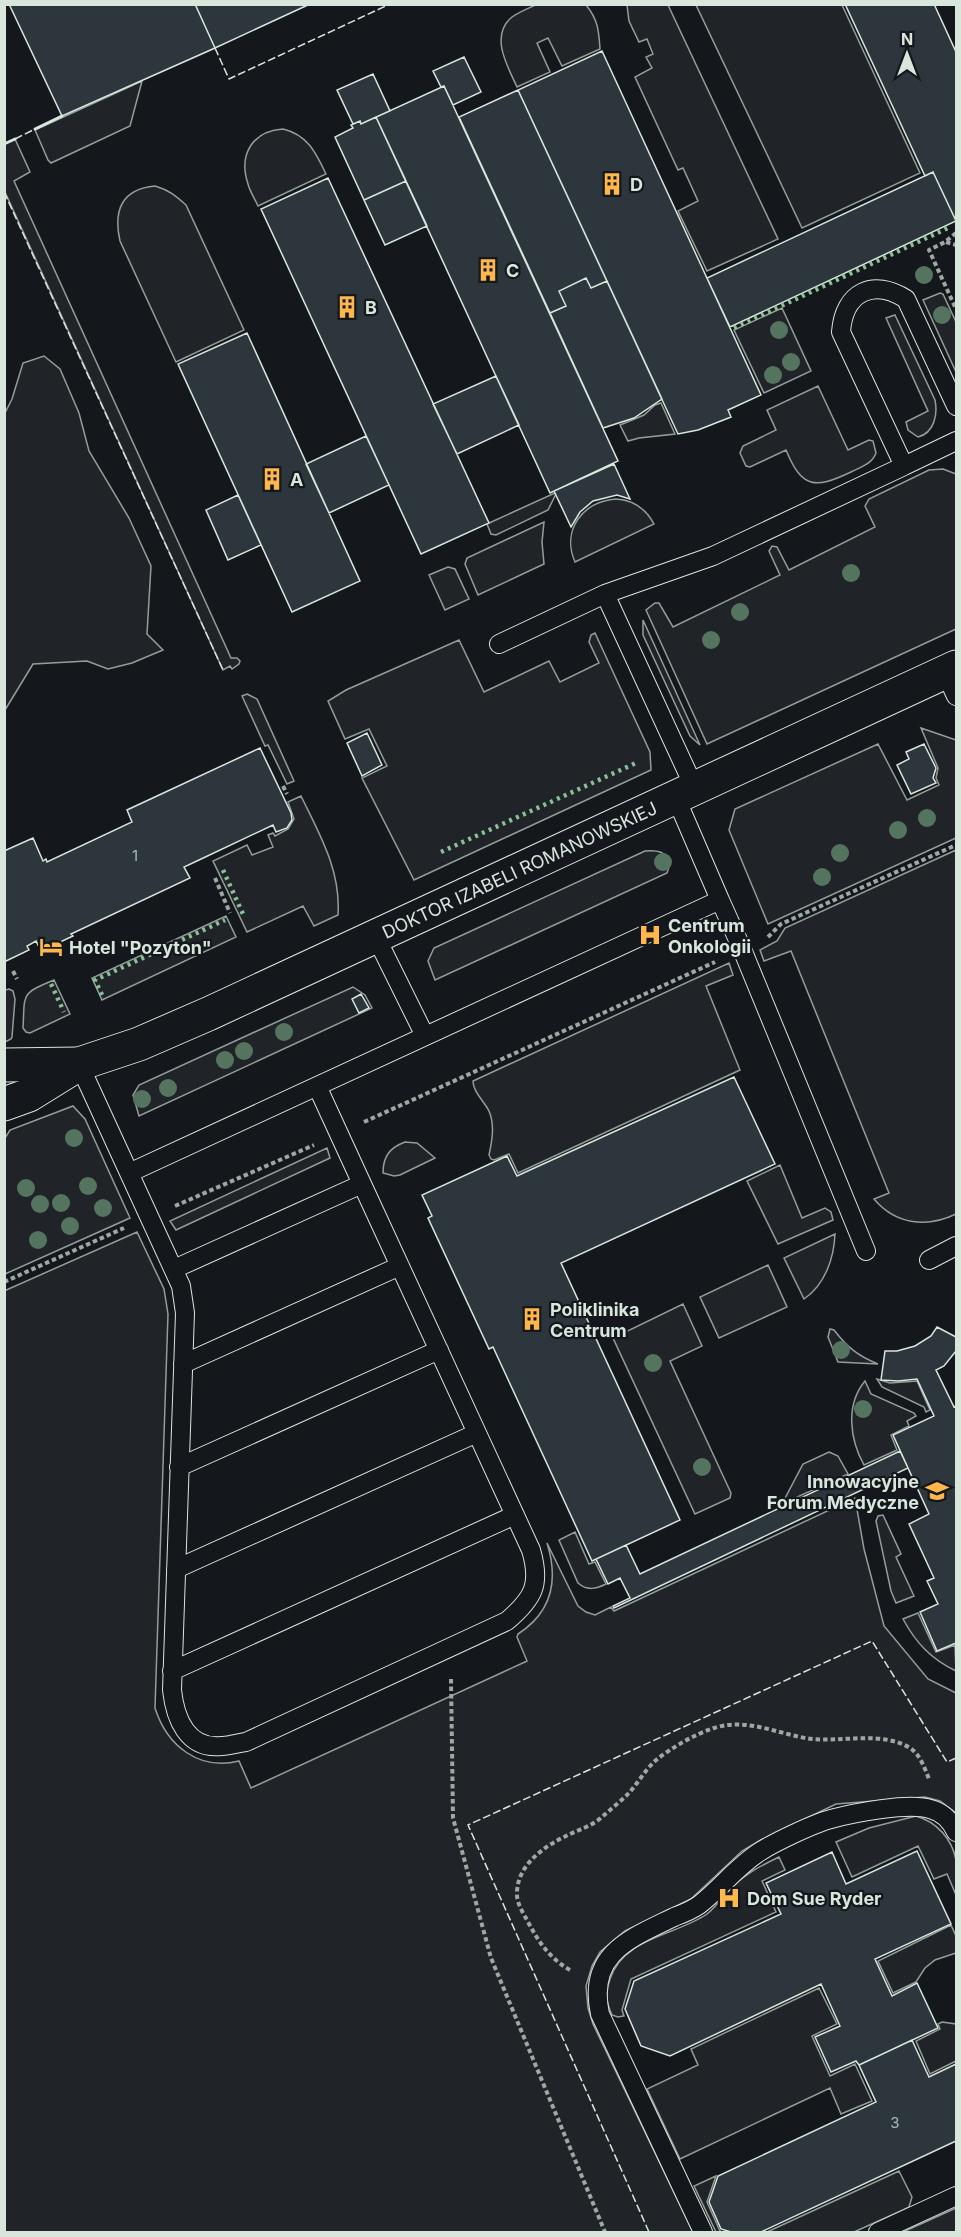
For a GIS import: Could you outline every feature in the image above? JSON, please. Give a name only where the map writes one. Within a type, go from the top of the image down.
[{"type":"street","name":"DOKTOR IZABELI ROMANOWSKIEJ","points":[[4,1104],[29,1095],[79,1064],[149,1040],[686,793],[953,678]]},
{"type":"street","name":"DOKTOR IZABELI ROMANOWSKIEJ","points":[[4,1065],[79,1064]]},
{"type":"lane","points":[[904,465],[841,332],[842,317],[849,304],[861,293],[879,288],[893,291],[906,299],[957,406]]},
{"type":"lane","points":[[499,644],[605,594],[713,556],[957,441]]},
{"type":"lane","points":[[605,594],[686,793],[720,900],[866,1251]]},
{"type":"lane","points":[[129,1173],[720,900]]},
{"type":"lane","points":[[376,937],[425,1036]]},
{"type":"lane","points":[[79,1064],[181,1286],[185,1313],[172,1689],[174,1712],[184,1730],[201,1743],[220,1747],[246,1742],[507,1621],[525,1606],[534,1586],[537,1569],[531,1550],[317,1086]]},
{"type":"lane","points":[[174,1269],[362,1184]]},
{"type":"lane","points":[[929,1260],[957,1246]]},
{"type":"lane","points":[[183,1365],[400,1266]]},
{"type":"lane","points":[[179,1467],[439,1350]]},
{"type":"lane","points":[[176,1569],[477,1433]]},
{"type":"lane","points":[[172,1671],[515,1515]]},
{"type":"lane","points":[[704,2232],[600,2014],[596,1996],[598,1979],[605,1964],[618,1947],[698,1906],[738,1867],[762,1850],[830,1819],[915,1806],[930,1808],[942,1814],[957,1832]]},
{"type":"lane","points":[[878,2232],[957,2196]]},
{"type":"path","points":[[957,233],[929,250],[957,309]]},
{"type":"path","points":[[945,242],[957,240]]},
{"type":"path","points":[[945,242],[957,245]]},
{"type":"path","points":[[283,786],[286,794]]},
{"type":"path","points":[[4,1282],[339,1134],[764,940],[781,924],[957,845]]},
{"type":"path","points":[[215,878],[230,913]]},
{"type":"path","points":[[13,971],[17,979]]},
{"type":"path","points":[[450,1647],[453,1818],[491,1958],[605,2232]]},
{"type":"path","points":[[598,1979],[572,1972],[551,1957],[538,1941],[517,1897],[523,1870],[537,1854],[597,1821],[629,1793],[655,1762],[681,1744],[715,1727],[750,1725],[781,1734],[814,1739],[862,1738],[894,1742],[911,1749],[922,1764],[933,1796],[930,1808]]},
{"type":"shaded area","points":[[538,4],[586,5],[597,26],[600,49],[562,66],[548,38],[537,43],[550,72],[517,87],[505,61],[501,42],[502,33],[512,17]]},
{"type":"shaded area","points":[[627,5],[668,5],[778,239],[707,271],[678,211],[698,201],[683,168],[678,170],[635,77],[652,68],[646,57],[653,54],[647,39],[639,42],[629,21]]},
{"type":"shaded area","points":[[696,5],[842,5],[920,173],[802,228]]},
{"type":"shaded area","points":[[142,81],[130,126],[51,163],[48,160],[35,130]]},
{"type":"shaded area","points":[[283,129],[305,140],[315,152],[326,174],[258,206],[245,173],[247,154],[256,139],[263,134]]},
{"type":"shaded area","points":[[15,139],[30,172],[14,181],[231,658],[237,658],[240,661],[232,669],[230,666],[223,670],[5,192],[5,144]]},
{"type":"shaded area","points":[[155,186],[164,189],[186,205],[244,330],[176,362],[120,241],[118,230],[122,203],[135,192]]},
{"type":"shaded area","points":[[940,293],[943,294],[956,322],[956,372],[923,300]]},
{"type":"shaded area","points":[[782,308],[811,371],[764,393],[734,330]]},
{"type":"shaded area","points":[[895,315],[935,400],[934,423],[928,432],[918,437],[908,430],[906,422],[928,411],[886,318]]},
{"type":"shaded area","points":[[44,356],[60,369],[79,413],[89,451],[129,518],[151,566],[147,634],[163,650],[132,663],[108,669],[87,661],[33,664],[5,710],[5,413],[12,399],[23,363]]},
{"type":"shaded area","points":[[818,386],[848,450],[869,440],[873,441],[876,453],[872,460],[839,478],[819,483],[804,479],[786,450],[750,467],[746,466],[740,453],[743,446],[776,430],[767,410]]},
{"type":"shaded area","points":[[661,403],[675,434],[628,441],[620,425],[644,415],[655,405]]},
{"type":"shaded area","points":[[943,469],[956,474],[956,629],[707,744],[646,610],[655,603],[659,603],[673,627],[780,575],[769,551],[772,546],[777,547],[789,570],[875,527],[865,506],[869,499],[929,470]]},
{"type":"shaded area","points":[[557,492],[548,510],[496,535],[491,534],[487,524]]},
{"type":"shaded area","points":[[616,499],[638,506],[654,524],[575,562],[571,550],[571,539],[578,519],[594,505]]},
{"type":"shaded area","points":[[544,522],[542,542],[544,564],[478,595],[465,564],[467,558]]},
{"type":"shaded area","points":[[448,567],[455,569],[469,599],[445,610],[429,575]]},
{"type":"shaded area","points":[[643,620],[700,745],[690,736],[643,635]]},
{"type":"shaded area","points":[[595,633],[650,752],[651,770],[414,880],[362,778],[387,766],[369,729],[345,739],[328,701],[346,690],[459,640],[484,692],[549,661],[560,682],[599,663],[589,642],[591,635]]},
{"type":"shaded area","points":[[247,694],[257,699],[294,781],[287,784],[268,745],[265,746],[242,696]]},
{"type":"shaded area","points":[[921,728],[956,740],[956,838],[768,924],[729,830],[735,809],[878,744],[907,800],[939,785],[936,778],[938,768]]},
{"type":"shaded area","points":[[301,796],[333,868],[338,915],[314,926],[303,906],[247,932],[213,861],[247,845],[252,855],[273,847],[268,835],[273,833],[275,836],[288,829],[294,819],[288,802]]},
{"type":"shaded area","points":[[956,850],[956,1214],[934,1221],[912,1222],[892,1214],[874,1199],[889,1193],[791,951],[764,961],[760,950],[777,941],[785,928]]},
{"type":"shaded area","points":[[645,851],[657,851],[667,856],[670,864],[667,873],[435,980],[428,961],[434,948]]},
{"type":"shaded area","points":[[226,916],[236,937],[102,1000],[92,978]]},
{"type":"shaded area","points":[[729,963],[733,975],[706,986],[740,1070],[518,1173],[509,1154],[491,1159],[489,1155],[492,1133],[491,1116],[475,1089],[473,1081]]},
{"type":"shaded area","points":[[54,980],[70,1014],[30,1033],[26,1032],[23,1028],[26,996],[35,988]]},
{"type":"shaded area","points":[[353,987],[365,995],[372,1008],[139,1116],[133,1095],[139,1085]]},
{"type":"shaded area","points":[[5,990],[13,991],[15,999],[12,1037],[5,1042]]},
{"type":"shaded area","points":[[73,1106],[85,1119],[130,1218],[5,1274],[5,1138],[10,1130]]},
{"type":"shaded area","points":[[405,1142],[417,1143],[435,1158],[400,1175],[383,1173],[384,1162],[388,1154]]},
{"type":"shaded area","points":[[327,1148],[330,1158],[176,1230],[170,1221]]},
{"type":"shaded area","points":[[780,1165],[802,1218],[825,1208],[831,1212],[833,1220],[778,1244],[747,1181]]},
{"type":"shaded area","points":[[137,1232],[164,1289],[168,1314],[155,1708],[168,1734],[186,1753],[211,1762],[239,1761],[251,1788],[527,1661],[517,1637],[539,1616],[550,1594],[552,1570],[547,1543],[578,1606],[595,1615],[611,1607],[614,1611],[855,1498],[864,1549],[884,1626],[928,1679],[956,1693],[956,1813],[940,1801],[925,1797],[836,1804],[742,1851],[691,1899],[625,1931],[600,1952],[592,1966],[586,1986],[588,2008],[593,2024],[693,2232],[5,2232],[4,1291]]},
{"type":"shaded area","points":[[835,1234],[833,1252],[823,1279],[804,1299],[784,1258]]},
{"type":"shaded area","points":[[768,1265],[787,1307],[719,1338],[700,1297]]},
{"type":"shaded area","points":[[683,1304],[702,1346],[670,1361],[731,1493],[730,1498],[695,1514],[613,1338]]},
{"type":"shaded area","points":[[830,1329],[834,1330],[853,1350],[878,1364],[838,1362],[828,1337]]},
{"type":"shaded area","points":[[877,1379],[890,1383],[917,1381],[930,1410],[926,1412],[924,1407],[882,1387]]},
{"type":"shaded area","points":[[865,1381],[871,1394],[914,1413],[916,1416],[907,1421],[909,1426],[891,1435],[897,1450],[864,1465],[855,1445],[852,1412],[854,1401]]},
{"type":"shaded area","points":[[829,1452],[838,1456],[848,1474],[782,1504],[803,1464]]},
{"type":"shaded area","points":[[883,1515],[901,1554],[896,1557],[914,1596],[896,1603],[891,1591],[876,1521],[878,1516]]},
{"type":"shaded area","points":[[575,1532],[589,1564],[595,1562],[606,1584],[592,1588],[578,1583],[559,1540]]},
{"type":"shaded area","points":[[918,1613],[936,1652],[955,1645],[956,1671],[932,1656],[908,1628],[903,1619]]},
{"type":"shaded area","points":[[916,1816],[931,1822],[951,1845],[958,1878],[956,1895],[947,1874],[934,1879],[918,1846],[852,1877],[836,1842],[869,1828]]},
{"type":"shaded area","points":[[779,1857],[785,1870],[762,1881],[776,1912],[631,1979],[622,2010],[624,2016],[612,2015],[608,2006],[607,1988],[617,1965],[627,1954],[652,1939],[707,1914],[740,1880]]},
{"type":"shaded area","points":[[951,1925],[956,1936],[956,1953],[935,1960],[925,1968],[916,1982],[893,1993],[878,1961]]},
{"type":"shaded area","points":[[819,1988],[837,2024],[812,2036],[830,2076],[855,2064],[872,2101],[841,2114],[830,2088],[680,2159],[647,2089],[698,2065],[691,2049]]},
{"type":"shaded area","points":[[942,2022],[956,2024],[956,2061],[930,2074],[916,2041],[940,2029],[938,2024]]},
{"type":"shaded area","points":[[899,2171],[912,2197],[909,2207],[903,2210],[854,2232],[767,2232]]},
{"type":"shaded area","points":[[716,2176],[707,2202],[722,2232],[716,2232],[694,2186]]},
{"type":"shaded area","points":[[956,2208],[956,2232],[903,2232]]},
{"type":"building","points":[[9,4],[195,4],[215,48],[62,116]]},
{"type":"building","points":[[195,4],[310,4],[215,48]]},
{"type":"building","points":[[845,4],[934,4],[956,52],[956,221],[933,172],[925,176]]},
{"type":"building","name":"D","points":[[602,51],[761,395],[728,410],[731,417],[698,430],[678,434],[518,90]]},
{"type":"building","points":[[464,57],[481,92],[453,105],[444,86],[441,87],[433,71]]},
{"type":"building","points":[[373,74],[390,111],[361,124],[360,121],[353,124],[337,90]]},
{"type":"building","name":"C","points":[[444,86],[618,461],[550,493],[376,117]]},
{"type":"building","points":[[518,90],[607,281],[591,288],[586,278],[559,291],[566,306],[550,313],[459,117]]},
{"type":"building","points":[[376,117],[406,181],[364,200],[335,137],[353,128],[351,125],[360,121],[361,124]]},
{"type":"building","points":[[933,172],[956,221],[730,327],[707,278]]},
{"type":"building","name":"B","points":[[328,178],[489,523],[421,554],[261,209]]},
{"type":"building","points":[[406,181],[427,226],[385,245],[364,200]]},
{"type":"building","points":[[586,278],[591,288],[607,281],[662,399],[634,418],[603,428],[550,313],[566,306],[559,291]]},
{"type":"building","name":"A","points":[[247,333],[360,581],[292,612],[178,364]]},
{"type":"building","points":[[496,376],[519,425],[457,454],[433,404]]},
{"type":"building","points":[[366,436],[389,485],[329,513],[306,464]]},
{"type":"building","points":[[614,464],[630,499],[617,495],[593,501],[580,512],[571,527],[554,491]]},
{"type":"building","points":[[238,495],[261,545],[228,560],[206,510]]},
{"type":"building","points":[[367,733],[382,765],[362,776],[347,743]]},
{"type":"building","points":[[924,744],[936,768],[933,778],[936,783],[911,794],[897,765],[909,759],[906,752]]},
{"type":"building","points":[[260,748],[291,813],[292,820],[287,828],[276,832],[273,825],[184,867],[190,878],[71,934],[73,936],[41,951],[36,941],[27,946],[29,950],[4,962],[4,851],[33,838],[43,861],[46,859],[47,862],[132,822],[127,810]]},
{"type":"building","points":[[361,994],[369,1008],[359,1013],[352,999]]},
{"type":"building","name":"Poliklinika Centrum","points":[[734,1077],[775,1164],[561,1263],[680,1520],[592,1561],[493,1347],[489,1349],[428,1218],[432,1216],[422,1195],[507,1156],[517,1176]]},
{"type":"building","name":"Innowacyjne Forum Medyczne","points":[[937,1327],[956,1337],[956,1351],[944,1366],[936,1370],[954,1407],[956,1406],[956,1643],[937,1651],[920,1612],[938,1604],[927,1581],[934,1578],[909,1524],[929,1514],[893,1435],[934,1416],[917,1379],[881,1380],[885,1351],[897,1351],[915,1346],[931,1336]]},
{"type":"building","points":[[900,1451],[908,1468],[614,1608],[613,1606],[630,1598],[620,1578],[608,1584],[596,1559],[626,1545],[640,1574]]},
{"type":"building","points":[[917,1851],[951,1924],[875,1959],[892,1996],[917,1983],[938,2028],[859,2065],[856,2061],[831,2072],[815,2037],[840,2026],[821,1984],[670,2056],[641,2046],[625,2009],[634,1981],[781,1914],[766,1883],[832,1852],[846,1884]]},
{"type":"building","points":[[912,2040],[929,2077],[956,2064],[956,2141],[761,2232],[731,2232],[721,2229],[709,2202],[718,2176],[876,2102],[859,2065]]},
{"type":"hedge","points":[[734,328],[950,227]]},
{"type":"hedge","points":[[441,852],[636,763]]},
{"type":"hedge","points":[[223,870],[243,914]]},
{"type":"hedge","points":[[102,995],[95,980],[225,920]]},
{"type":"hedge","points":[[51,984],[64,1012]]},
{"type":"fence","points":[[215,48],[229,79],[390,4]]},
{"type":"fence","points":[[15,139],[35,129]]},
{"type":"fence","points":[[4,192],[223,670]]},
{"type":"fence","points":[[649,2232],[468,1825],[872,1641],[947,1762],[956,1758]]},
{"type":"wall","points":[[35,129],[62,116]]},
{"type":"wall","points":[[4,144],[15,139]]},
{"type":"place","name":"D","points":[[612,184]]},
{"type":"place","name":"C","points":[[488,270]]},
{"type":"place","name":"B","points":[[347,307]]},
{"type":"place","name":"A","points":[[272,479]]},
{"type":"place","name":"Centrum Onkologii","points":[[650,935]]},
{"type":"place","name":"Hotel \"Pozyton\"","points":[[51,947]]},
{"type":"place","name":"Poliklinika Centrum","points":[[532,1319]]},
{"type":"place","name":"Innowacyjne Forum Medyczne","points":[[937,1491]]},
{"type":"place","name":"Dom Sue Ryder","points":[[729,1898]]}]
